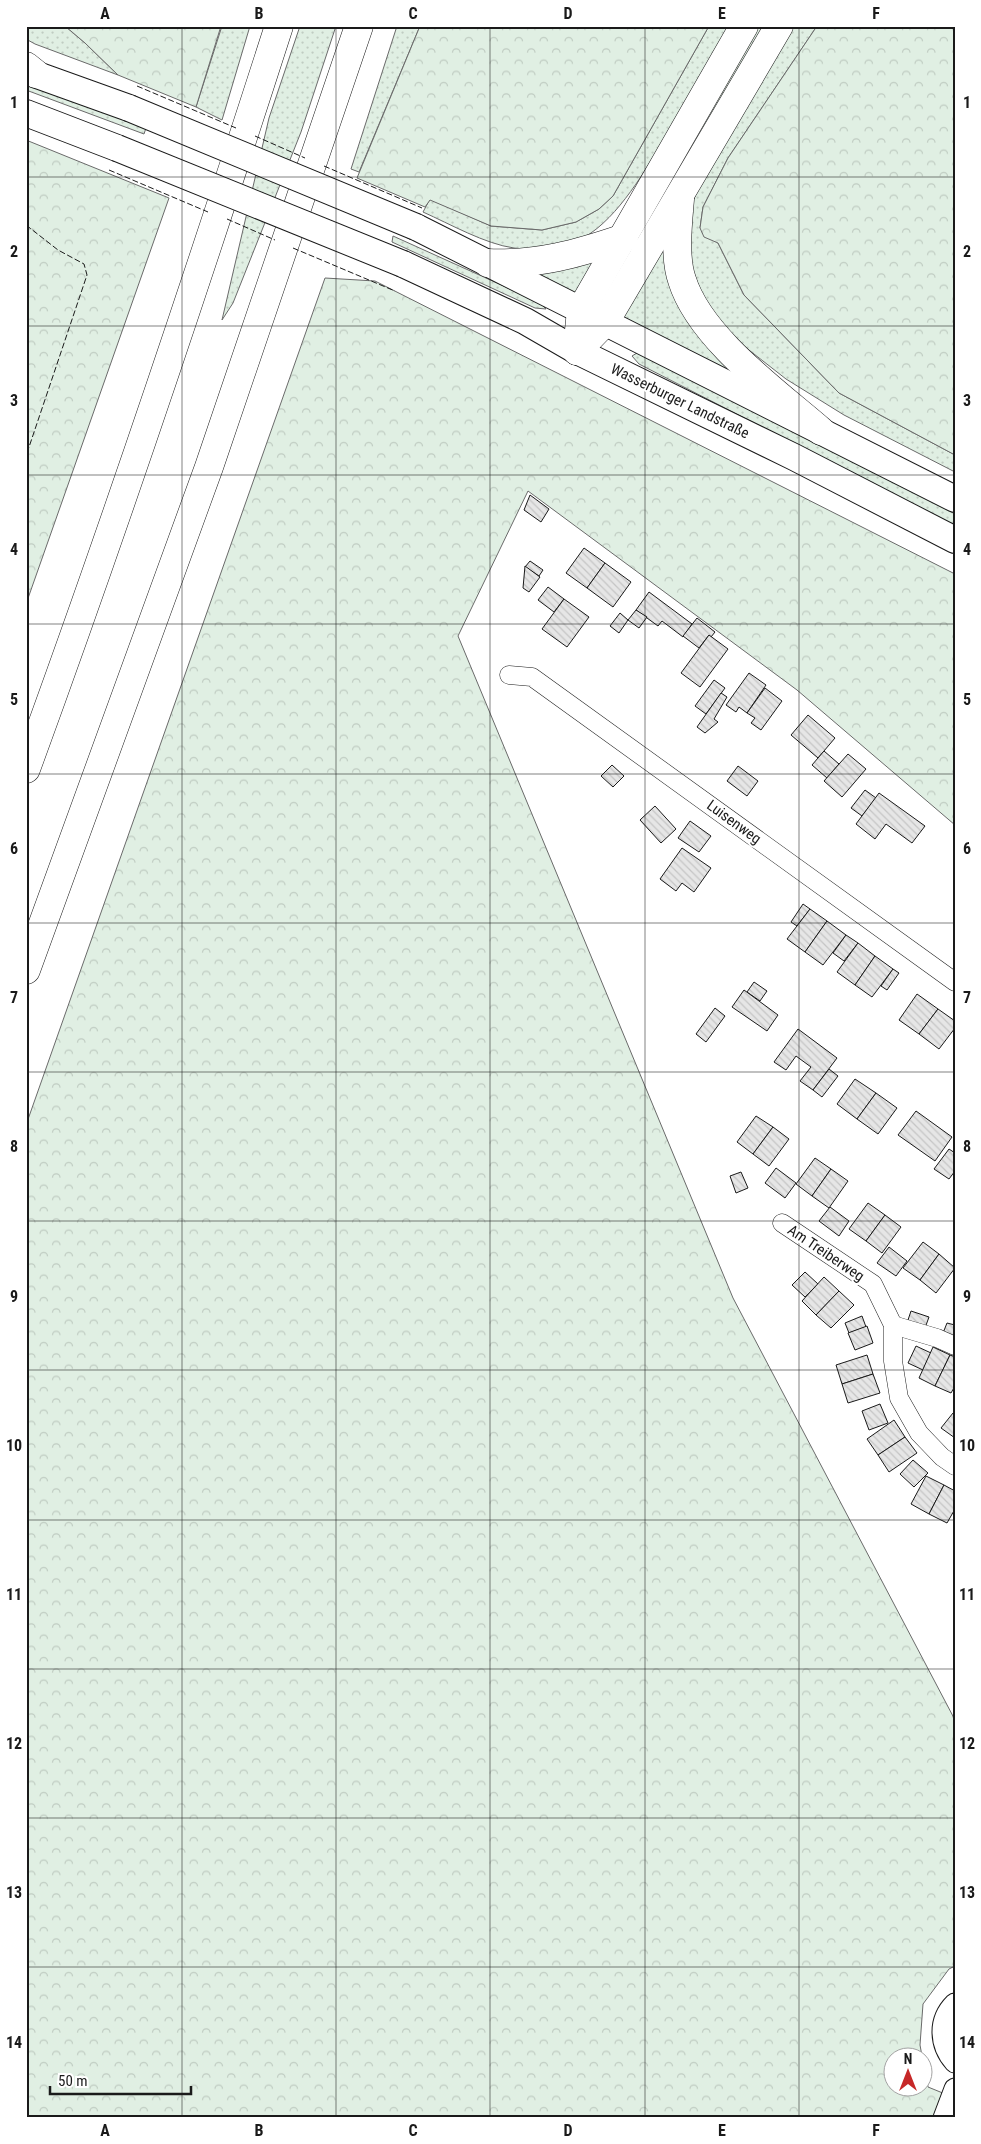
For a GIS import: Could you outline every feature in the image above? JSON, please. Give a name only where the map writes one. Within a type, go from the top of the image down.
[{"type":"highway","points":[[26,769],[65,663],[215,224],[279,26]]},
{"type":"highway","points":[[26,970],[209,467],[359,26]]},
{"type":"highway","points":[[577,351],[581,310],[744,26]]},
{"type":"highway","points":[[577,351],[605,322],[779,26]]},
{"type":"highway","points":[[680,194],[677,235],[681,279],[697,312],[718,339],[759,378],[821,431]]},
{"type":"highway","points":[[488,263],[517,264],[547,261],[584,252],[624,238]]},
{"type":"main road","points":[[29,70],[129,108],[416,227],[955,499]]},
{"type":"main road","name":"Wasserburger Landstraße","points":[[26,113],[403,264],[525,322],[577,351],[794,457],[955,540]]},
{"type":"street","name":"Luisenweg","points":[[509,675],[532,677],[955,982]]},
{"type":"street","name":"Am Treiberweg","points":[[782,1223],[873,1284],[894,1325],[894,1361],[899,1398],[919,1433],[942,1457],[955,1466]]},
{"type":"street","points":[[894,1325],[937,1338],[955,1346]]},
{"type":"street","points":[[955,2004],[945,2018],[942,2030],[947,2052],[955,2062]]},
{"type":"street","points":[[944,2118],[955,2089]]},
{"type":"green space","points":[[26,26],[65,26],[118,75],[35,44],[26,39]]},
{"type":"green space","points":[[65,26],[221,26],[196,107],[118,75]]},
{"type":"green space","points":[[222,26],[250,26],[222,120],[196,107]]},
{"type":"green space","points":[[300,26],[336,26],[301,132],[233,303],[222,320],[269,118]]},
{"type":"green space","points":[[397,26],[420,26],[359,172],[351,169]]},
{"type":"green space","points":[[420,26],[709,26],[613,196],[599,209],[576,222],[542,230],[491,226],[430,200],[425,207],[357,178]]},
{"type":"green space","points":[[709,26],[732,26],[636,184],[615,212],[591,233],[574,242],[544,249],[514,248],[480,238],[423,212],[430,199],[491,226],[542,230],[576,222],[599,209],[613,196]]},
{"type":"green space","points":[[758,26],[767,26],[598,305],[681,153]]},
{"type":"green space","points":[[789,26],[817,26],[728,158],[703,207],[700,228],[718,243],[744,295],[839,393],[955,455],[955,472],[844,415],[786,379],[731,336],[706,304],[687,256],[689,210],[706,171]]},
{"type":"green space","points":[[817,26],[955,26],[955,455],[839,393],[744,295],[718,243],[704,237],[700,228],[703,207],[728,158]]},
{"type":"green space","points":[[26,82],[146,128],[144,134],[26,90]]},
{"type":"green space","points":[[26,140],[169,198],[26,604]]},
{"type":"green space","points":[[393,236],[539,302],[546,309],[535,308],[392,242]]},
{"type":"green space","points":[[664,238],[731,371],[620,316]]},
{"type":"green space","points":[[597,259],[575,295],[526,273]]},
{"type":"green space","points":[[325,278],[375,281],[955,574],[955,825],[797,690],[528,491],[458,636],[733,1298],[955,1720],[955,1966],[949,1969],[923,2004],[920,2046],[884,2046],[884,2096],[934,2096],[934,2089],[955,2098],[955,2118],[26,2118],[26,1125]]},
{"type":"green space","points":[[637,353],[652,358],[955,513],[955,526],[639,364],[632,356]]},
{"type":"building","points":[[530,495],[549,509],[541,522],[524,510]]},
{"type":"building","points":[[584,548],[605,563],[587,588],[566,573]]},
{"type":"building","points":[[530,561],[543,570],[539,576],[525,567]]},
{"type":"building","points":[[605,563],[631,582],[613,607],[587,588]]},
{"type":"building","points":[[525,566],[540,577],[529,592],[523,588]]},
{"type":"building","points":[[548,587],[564,599],[554,612],[538,600]]},
{"type":"building","points":[[649,592],[692,624],[683,637],[662,621],[658,626],[636,610]]},
{"type":"building","points":[[564,599],[589,617],[567,647],[542,629]]},
{"type":"building","points":[[636,610],[647,617],[639,628],[628,620]]},
{"type":"building","points":[[620,613],[628,620],[619,633],[610,626]]},
{"type":"building","points":[[697,618],[715,632],[711,637],[709,635],[699,648],[683,636]]},
{"type":"building","points":[[709,635],[728,649],[700,687],[681,673]]},
{"type":"building","points":[[749,673],[766,685],[747,713],[739,707],[736,712],[726,705]]},
{"type":"building","points":[[714,680],[725,688],[706,714],[695,706]]},
{"type":"building","points":[[765,688],[782,701],[761,730],[751,723],[755,718],[747,713]]},
{"type":"building","points":[[721,693],[727,697],[714,719],[718,722],[705,733],[697,727]]},
{"type":"building","points":[[808,715],[835,738],[818,758],[791,735]]},
{"type":"building","points":[[824,751],[839,764],[827,778],[812,765]]},
{"type":"building","points":[[848,754],[866,769],[842,797],[824,781]]},
{"type":"building","points":[[612,765],[624,776],[613,787],[601,776]]},
{"type":"building","points":[[738,766],[758,781],[747,796],[727,781]]},
{"type":"building","points":[[865,790],[876,798],[862,816],[851,808]]},
{"type":"building","points":[[879,793],[925,826],[912,843],[886,824],[875,839],[856,824]]},
{"type":"building","points":[[655,806],[676,829],[661,843],[640,820]]},
{"type":"building","points":[[690,821],[711,836],[699,852],[678,838]]},
{"type":"building","points":[[682,848],[711,868],[694,892],[682,883],[676,891],[660,879]]},
{"type":"building","points":[[803,904],[810,909],[797,926],[791,922]]},
{"type":"building","points":[[810,909],[827,921],[805,952],[787,939]]},
{"type":"building","points":[[827,921],[846,935],[823,965],[805,952]]},
{"type":"building","points":[[846,935],[858,943],[844,961],[833,953]]},
{"type":"building","points":[[858,943],[875,956],[855,985],[837,972]]},
{"type":"building","points":[[875,956],[893,969],[872,997],[855,985]]},
{"type":"building","points":[[893,969],[899,973],[887,990],[881,986]]},
{"type":"building","points":[[754,982],[767,991],[760,1001],[747,992]]},
{"type":"building","points":[[744,990],[778,1015],[767,1031],[732,1007]]},
{"type":"building","points":[[917,994],[938,1009],[919,1034],[899,1020]]},
{"type":"building","points":[[715,1008],[725,1016],[706,1042],[696,1034]]},
{"type":"building","points":[[938,1009],[955,1021],[955,1028],[939,1049],[919,1034]]},
{"type":"building","points":[[798,1029],[837,1058],[813,1090],[800,1081],[811,1067],[796,1056],[786,1070],[774,1062]]},
{"type":"building","points":[[829,1069],[838,1076],[822,1097],[813,1090]]},
{"type":"building","points":[[855,1079],[876,1093],[857,1119],[837,1104]]},
{"type":"building","points":[[876,1093],[897,1108],[878,1134],[857,1119]]},
{"type":"building","points":[[916,1111],[952,1137],[935,1161],[898,1135]]},
{"type":"building","points":[[756,1116],[773,1127],[753,1154],[737,1142]]},
{"type":"building","points":[[773,1127],[789,1139],[769,1166],[753,1154]]},
{"type":"building","points":[[949,1149],[955,1153],[955,1171],[949,1179],[934,1169]]},
{"type":"building","points":[[815,1158],[831,1169],[812,1196],[796,1184]]},
{"type":"building","points":[[776,1168],[796,1183],[785,1198],[765,1183]]},
{"type":"building","points":[[831,1169],[848,1181],[829,1208],[812,1196]]},
{"type":"building","points":[[741,1172],[748,1188],[736,1193],[730,1176]]},
{"type":"building","points":[[868,1203],[885,1215],[866,1241],[849,1229]]},
{"type":"building","points":[[830,1207],[849,1221],[839,1236],[819,1221]]},
{"type":"building","points":[[885,1215],[901,1227],[882,1253],[866,1241]]},
{"type":"building","points":[[923,1242],[939,1254],[920,1280],[903,1268]]},
{"type":"building","points":[[889,1247],[907,1261],[896,1276],[877,1263]]},
{"type":"building","points":[[939,1254],[955,1268],[936,1293],[920,1280]]},
{"type":"building","points":[[805,1272],[818,1284],[805,1297],[792,1285]]},
{"type":"building","points":[[824,1277],[839,1291],[816,1315],[802,1301]]},
{"type":"building","points":[[839,1291],[854,1305],[831,1328],[816,1315]]},
{"type":"building","points":[[911,1311],[929,1317],[925,1328],[907,1323]]},
{"type":"building","points":[[862,1316],[866,1327],[849,1333],[845,1323]]},
{"type":"building","points":[[947,1323],[955,1325],[955,1337],[943,1333]]},
{"type":"building","points":[[867,1326],[873,1343],[855,1350],[848,1333]]},
{"type":"building","points":[[916,1346],[931,1353],[923,1370],[908,1363]]},
{"type":"building","points":[[933,1347],[950,1355],[935,1386],[919,1378]]},
{"type":"building","points":[[867,1355],[873,1374],[842,1384],[836,1365]]},
{"type":"building","points":[[950,1355],[955,1357],[955,1386],[951,1393],[935,1386]]},
{"type":"building","points":[[873,1374],[880,1393],[848,1403],[842,1384]]},
{"type":"building","points":[[880,1404],[888,1423],[869,1430],[862,1411]]},
{"type":"building","points":[[953,1413],[955,1414],[955,1438],[941,1428]]},
{"type":"building","points":[[894,1420],[905,1437],[878,1455],[867,1439]]},
{"type":"building","points":[[905,1437],[917,1453],[889,1472],[878,1455]]},
{"type":"building","points":[[913,1460],[928,1473],[914,1487],[900,1474]]},
{"type":"building","points":[[926,1476],[944,1485],[929,1514],[911,1504]]},
{"type":"building","points":[[944,1485],[955,1491],[955,1509],[947,1523],[929,1514]]},
{"type":"fence","points":[[137,86],[236,128]]},
{"type":"fence","points":[[255,136],[305,158]]},
{"type":"fence","points":[[324,166],[422,208]]},
{"type":"fence","points":[[109,170],[208,212]]},
{"type":"fence","points":[[227,219],[275,240]]},
{"type":"fence","points":[[26,225],[58,250],[84,264],[87,275],[26,456]]},
{"type":"fence","points":[[293,248],[395,291]]}]
